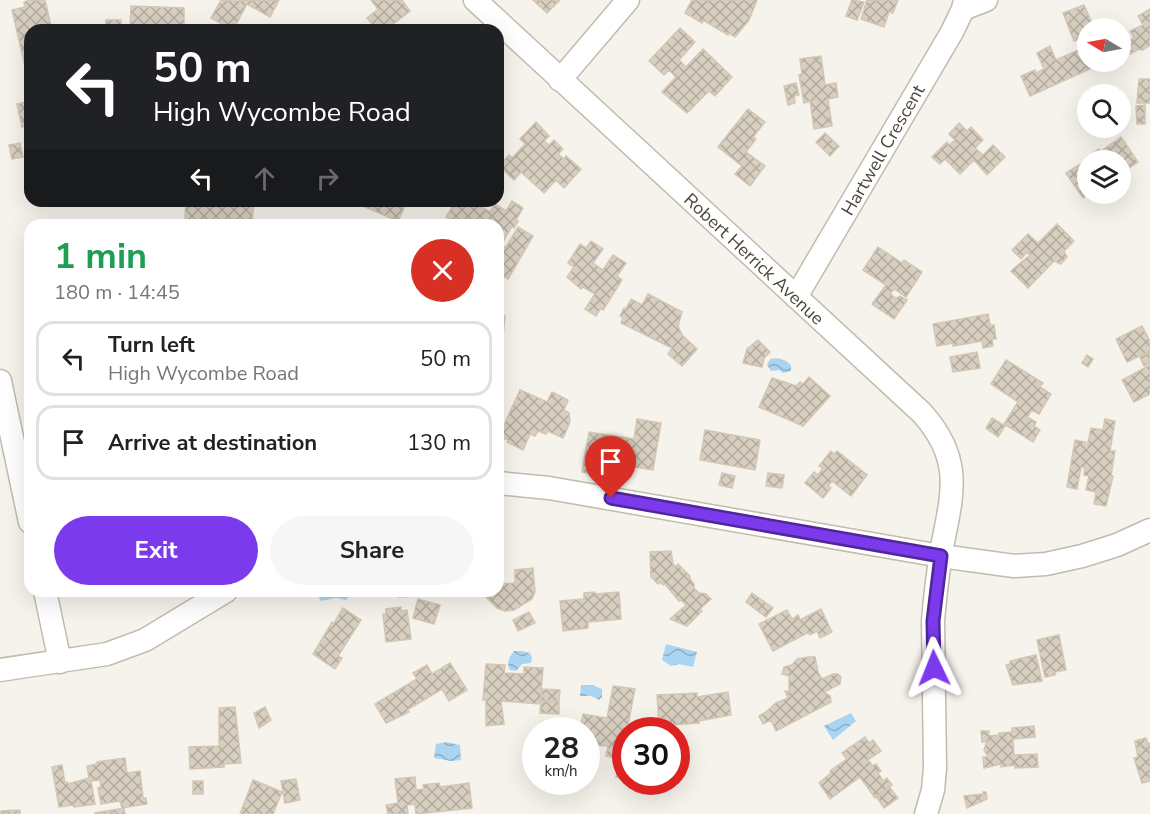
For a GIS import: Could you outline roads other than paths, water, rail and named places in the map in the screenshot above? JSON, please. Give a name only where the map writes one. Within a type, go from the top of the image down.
[{"type":"street","name":"Robert Herrick Avenue","points":[[475,0],[500,24]]},
{"type":"street","points":[[560,80],[628,0]]},
{"type":"street","points":[[964,5],[986,0]]},
{"type":"street","name":"Hartwell Crescent","points":[[796,297],[940,52],[964,5]]},
{"type":"street","name":"Robert Herrick Avenue","points":[[504,27],[922,413],[944,442],[951,465],[952,489],[933,621],[935,768],[933,790],[926,814]]},
{"type":"street","points":[[0,381],[24,494]]},
{"type":"street","points":[[504,484],[583,494],[997,564],[1028,566],[1046,564],[1117,545],[1150,530]]},
{"type":"street","points":[[46,597],[60,662]]},
{"type":"street","points":[[0,670],[107,654],[145,640],[216,597]]},
{"type":"water","points":[[779,358],[786,361],[791,365],[791,371],[783,373],[779,370],[771,371],[767,365],[770,359]]},
{"type":"water","points":[[319,597],[349,597],[346,600],[336,598],[321,601]]},
{"type":"water","points":[[666,644],[697,652],[693,667],[679,664],[671,666],[662,660]]},
{"type":"water","points":[[514,651],[530,653],[531,663],[522,664],[516,671],[510,670],[509,660]]},
{"type":"water","points":[[581,685],[592,685],[602,689],[602,697],[599,700],[591,696],[580,696]]},
{"type":"water","points":[[851,713],[856,721],[833,740],[824,726]]},
{"type":"water","points":[[447,742],[460,745],[461,760],[434,758],[436,744]]}]
